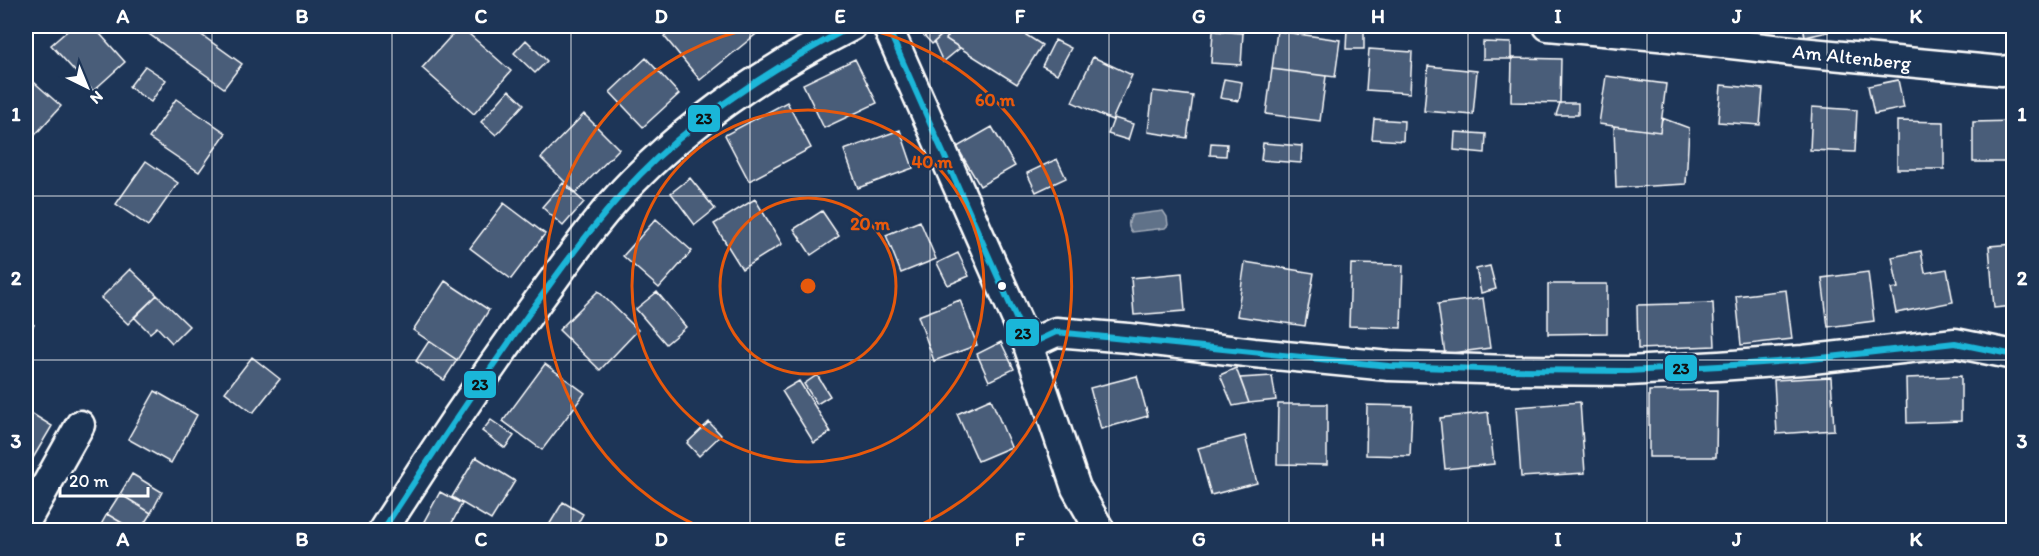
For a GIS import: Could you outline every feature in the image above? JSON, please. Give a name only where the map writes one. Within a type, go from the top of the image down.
[{"type":"street","points":[[382,531],[499,356],[593,226],[633,180],[680,137],[737,92],[852,26]]},
{"type":"street","points":[[887,26],[1028,345],[1076,488],[1100,531]]},
{"type":"street","name":"Am Altenberg","points":[[1548,26],[1891,61],[2002,71],[2013,69]]},
{"type":"street","points":[[1028,345],[1056,332],[1389,366],[1509,370],[1628,371],[1719,366],[1803,360],[1955,344],[2013,355]]},
{"type":"street","points":[[26,521],[80,425]]},
{"type":"water","points":[[1163,211],[1168,225],[1165,228],[1132,232],[1130,230],[1132,215]]},
{"type":"building","points":[[73,26],[93,26],[125,62],[93,91],[51,45]]},
{"type":"building","points":[[155,26],[189,26],[242,64],[224,88],[149,34]]},
{"type":"building","points":[[460,26],[511,71],[474,114],[422,68]]},
{"type":"building","points":[[677,26],[766,26],[700,80],[664,36]]},
{"type":"building","points":[[923,26],[951,27],[932,44],[919,30]]},
{"type":"building","points":[[955,26],[1012,26],[1042,45],[1017,84],[946,39]]},
{"type":"building","points":[[1803,26],[1827,26],[1828,32],[1805,37]]},
{"type":"building","points":[[1882,26],[1933,26],[1883,29]]},
{"type":"building","points":[[951,27],[953,29],[946,39],[960,48],[943,62],[934,42]]},
{"type":"building","points":[[1364,27],[1364,49],[1346,49],[1347,28]]},
{"type":"building","points":[[1213,31],[1243,33],[1241,65],[1211,63]]},
{"type":"building","points":[[1277,31],[1340,40],[1335,77],[1272,69]]},
{"type":"building","points":[[526,40],[547,61],[535,73],[514,53]]},
{"type":"building","points":[[1055,40],[1071,48],[1057,74],[1042,66]]},
{"type":"building","points":[[1483,42],[1511,43],[1511,59],[1483,59]]},
{"type":"building","points":[[1369,49],[1412,52],[1410,93],[1366,90]]},
{"type":"building","points":[[1093,57],[1132,75],[1112,120],[1072,102]]},
{"type":"building","points":[[646,58],[679,94],[643,127],[610,92]]},
{"type":"building","points":[[1512,58],[1561,59],[1560,103],[1511,102]]},
{"type":"building","points":[[855,59],[877,103],[824,128],[803,84]]},
{"type":"building","points":[[145,66],[166,80],[151,102],[129,87]]},
{"type":"building","points":[[1428,66],[1477,71],[1473,115],[1424,111]]},
{"type":"building","points":[[1272,69],[1326,76],[1320,121],[1266,114]]},
{"type":"building","points":[[1606,76],[1666,84],[1660,132],[1599,124]]},
{"type":"building","points":[[26,77],[61,106],[26,145]]},
{"type":"building","points":[[1224,79],[1242,82],[1239,101],[1220,98]]},
{"type":"building","points":[[1898,80],[1904,108],[1874,114],[1868,86]]},
{"type":"building","points":[[1721,85],[1763,89],[1760,125],[1718,122]]},
{"type":"building","points":[[509,90],[524,104],[496,135],[481,122]]},
{"type":"building","points":[[1153,91],[1193,96],[1187,138],[1148,132]]},
{"type":"building","points":[[176,99],[226,133],[199,172],[149,138]]},
{"type":"building","points":[[787,102],[811,148],[749,181],[725,135]]},
{"type":"building","points":[[1560,103],[1578,103],[1578,115],[1556,115]]},
{"type":"building","points":[[1812,107],[1857,110],[1855,152],[1810,150]]},
{"type":"building","points":[[584,114],[619,149],[576,193],[541,158]]},
{"type":"building","points":[[1114,118],[1133,124],[1128,140],[1108,134]]},
{"type":"building","points":[[1662,118],[1689,128],[1686,184],[1616,188],[1614,126],[1660,132]]},
{"type":"building","points":[[1374,119],[1404,121],[1403,141],[1372,139]]},
{"type":"building","points":[[1897,121],[1944,122],[1944,169],[1897,169]]},
{"type":"building","points":[[2014,121],[2014,162],[1973,162],[1973,122]]},
{"type":"building","points":[[992,127],[1015,166],[980,186],[957,147]]},
{"type":"building","points":[[900,130],[913,168],[858,188],[844,150]]},
{"type":"building","points":[[1455,132],[1486,134],[1485,153],[1454,150]]},
{"type":"building","points":[[1211,143],[1227,144],[1226,156],[1210,155]]},
{"type":"building","points":[[1263,143],[1302,146],[1301,163],[1261,160]]},
{"type":"building","points":[[1057,159],[1066,178],[1036,192],[1027,173]]},
{"type":"building","points":[[146,161],[178,183],[148,226],[116,204]]},
{"type":"building","points":[[690,178],[715,209],[695,225],[671,193]]},
{"type":"building","points":[[563,183],[584,202],[563,226],[542,207]]},
{"type":"building","points":[[755,199],[782,244],[742,269],[714,224]]},
{"type":"building","points":[[504,203],[545,234],[511,279],[470,248]]},
{"type":"building","points":[[822,211],[839,236],[811,255],[794,229]]},
{"type":"building","points":[[656,219],[692,251],[659,288],[623,256]]},
{"type":"building","points":[[920,221],[936,259],[901,273],[886,235]]},
{"type":"building","points":[[2014,244],[2014,306],[1994,308],[1989,246]]},
{"type":"building","points":[[1921,251],[1925,273],[1947,269],[1953,302],[1896,313],[1891,289],[1898,288],[1892,257]]},
{"type":"building","points":[[958,253],[969,276],[948,285],[937,263]]},
{"type":"building","points":[[1245,262],[1314,273],[1305,326],[1237,316]]},
{"type":"building","points":[[1351,264],[1403,265],[1401,328],[1349,326]]},
{"type":"building","points":[[1490,266],[1496,289],[1481,293],[1476,269]]},
{"type":"building","points":[[130,269],[157,295],[128,324],[101,298]]},
{"type":"building","points":[[1868,272],[1874,321],[1828,327],[1822,278]]},
{"type":"building","points":[[1182,273],[1185,311],[1134,315],[1131,278]]},
{"type":"building","points":[[445,281],[489,310],[457,360],[413,330]]},
{"type":"building","points":[[1548,284],[1607,284],[1607,333],[1548,334]]},
{"type":"building","points":[[1786,290],[1792,339],[1741,345],[1736,296]]},
{"type":"building","points":[[598,291],[638,330],[600,370],[559,330]]},
{"type":"building","points":[[657,292],[686,327],[666,344],[636,309]]},
{"type":"building","points":[[157,295],[189,326],[172,343],[157,327],[150,333],[134,317]]},
{"type":"building","points":[[1483,298],[1490,348],[1445,354],[1438,304]]},
{"type":"building","points":[[960,300],[977,345],[934,361],[918,316]]},
{"type":"building","points":[[1713,303],[1715,346],[1638,349],[1637,305]]},
{"type":"building","points":[[26,319],[34,325],[26,335]]},
{"type":"building","points":[[429,341],[457,360],[444,380],[416,361]]},
{"type":"building","points":[[1001,342],[1014,369],[989,381],[977,354]]},
{"type":"building","points":[[252,357],[280,379],[253,413],[225,392]]},
{"type":"building","points":[[545,364],[585,393],[542,450],[503,421]]},
{"type":"building","points":[[1236,368],[1249,403],[1233,406],[1220,375]]},
{"type":"building","points":[[817,375],[830,396],[817,404],[804,384]]},
{"type":"building","points":[[1137,376],[1148,416],[1101,429],[1090,388]]},
{"type":"building","points":[[1272,376],[1276,400],[1249,403],[1240,378]]},
{"type":"building","points":[[1961,376],[1961,421],[1907,423],[1906,378]]},
{"type":"building","points":[[1831,377],[1834,430],[1777,434],[1774,380]]},
{"type":"building","points":[[799,381],[831,432],[814,443],[782,391]]},
{"type":"building","points":[[1717,390],[1716,457],[1649,457],[1649,391]]},
{"type":"building","points":[[155,391],[197,415],[171,463],[128,439]]},
{"type":"building","points":[[991,399],[1011,447],[978,461],[957,414]]},
{"type":"building","points":[[1580,402],[1585,473],[1521,477],[1516,407]]},
{"type":"building","points":[[1278,404],[1327,404],[1327,465],[1277,464]]},
{"type":"building","points":[[1367,405],[1412,406],[1410,456],[1366,455]]},
{"type":"building","points":[[26,410],[52,426],[26,470]]},
{"type":"building","points":[[1488,412],[1494,464],[1445,469],[1440,418]]},
{"type":"building","points":[[491,420],[514,436],[505,448],[482,431]]},
{"type":"building","points":[[709,422],[721,435],[699,456],[687,443]]},
{"type":"building","points":[[1245,436],[1257,483],[1211,495],[1198,448]]},
{"type":"building","points":[[476,457],[515,481],[491,520],[452,497]]},
{"type":"building","points":[[132,474],[162,492],[151,513],[120,494]]},
{"type":"building","points":[[440,492],[462,504],[448,530],[428,530],[421,527]]},
{"type":"building","points":[[120,494],[151,513],[140,530],[134,530],[107,514]]},
{"type":"building","points":[[563,502],[583,514],[574,530],[546,530]]},
{"type":"building","points":[[107,514],[134,530],[98,530]]},
{"type":"transit line","name":"23","points":[[383,530],[528,315],[621,195],[679,138],[726,102],[775,70],[852,26]]},
{"type":"transit line","name":"23","points":[[887,26],[1028,345],[1056,332],[1389,366],[1509,370],[1628,371],[1719,366],[1803,360],[1955,343],[2014,355]]}]
